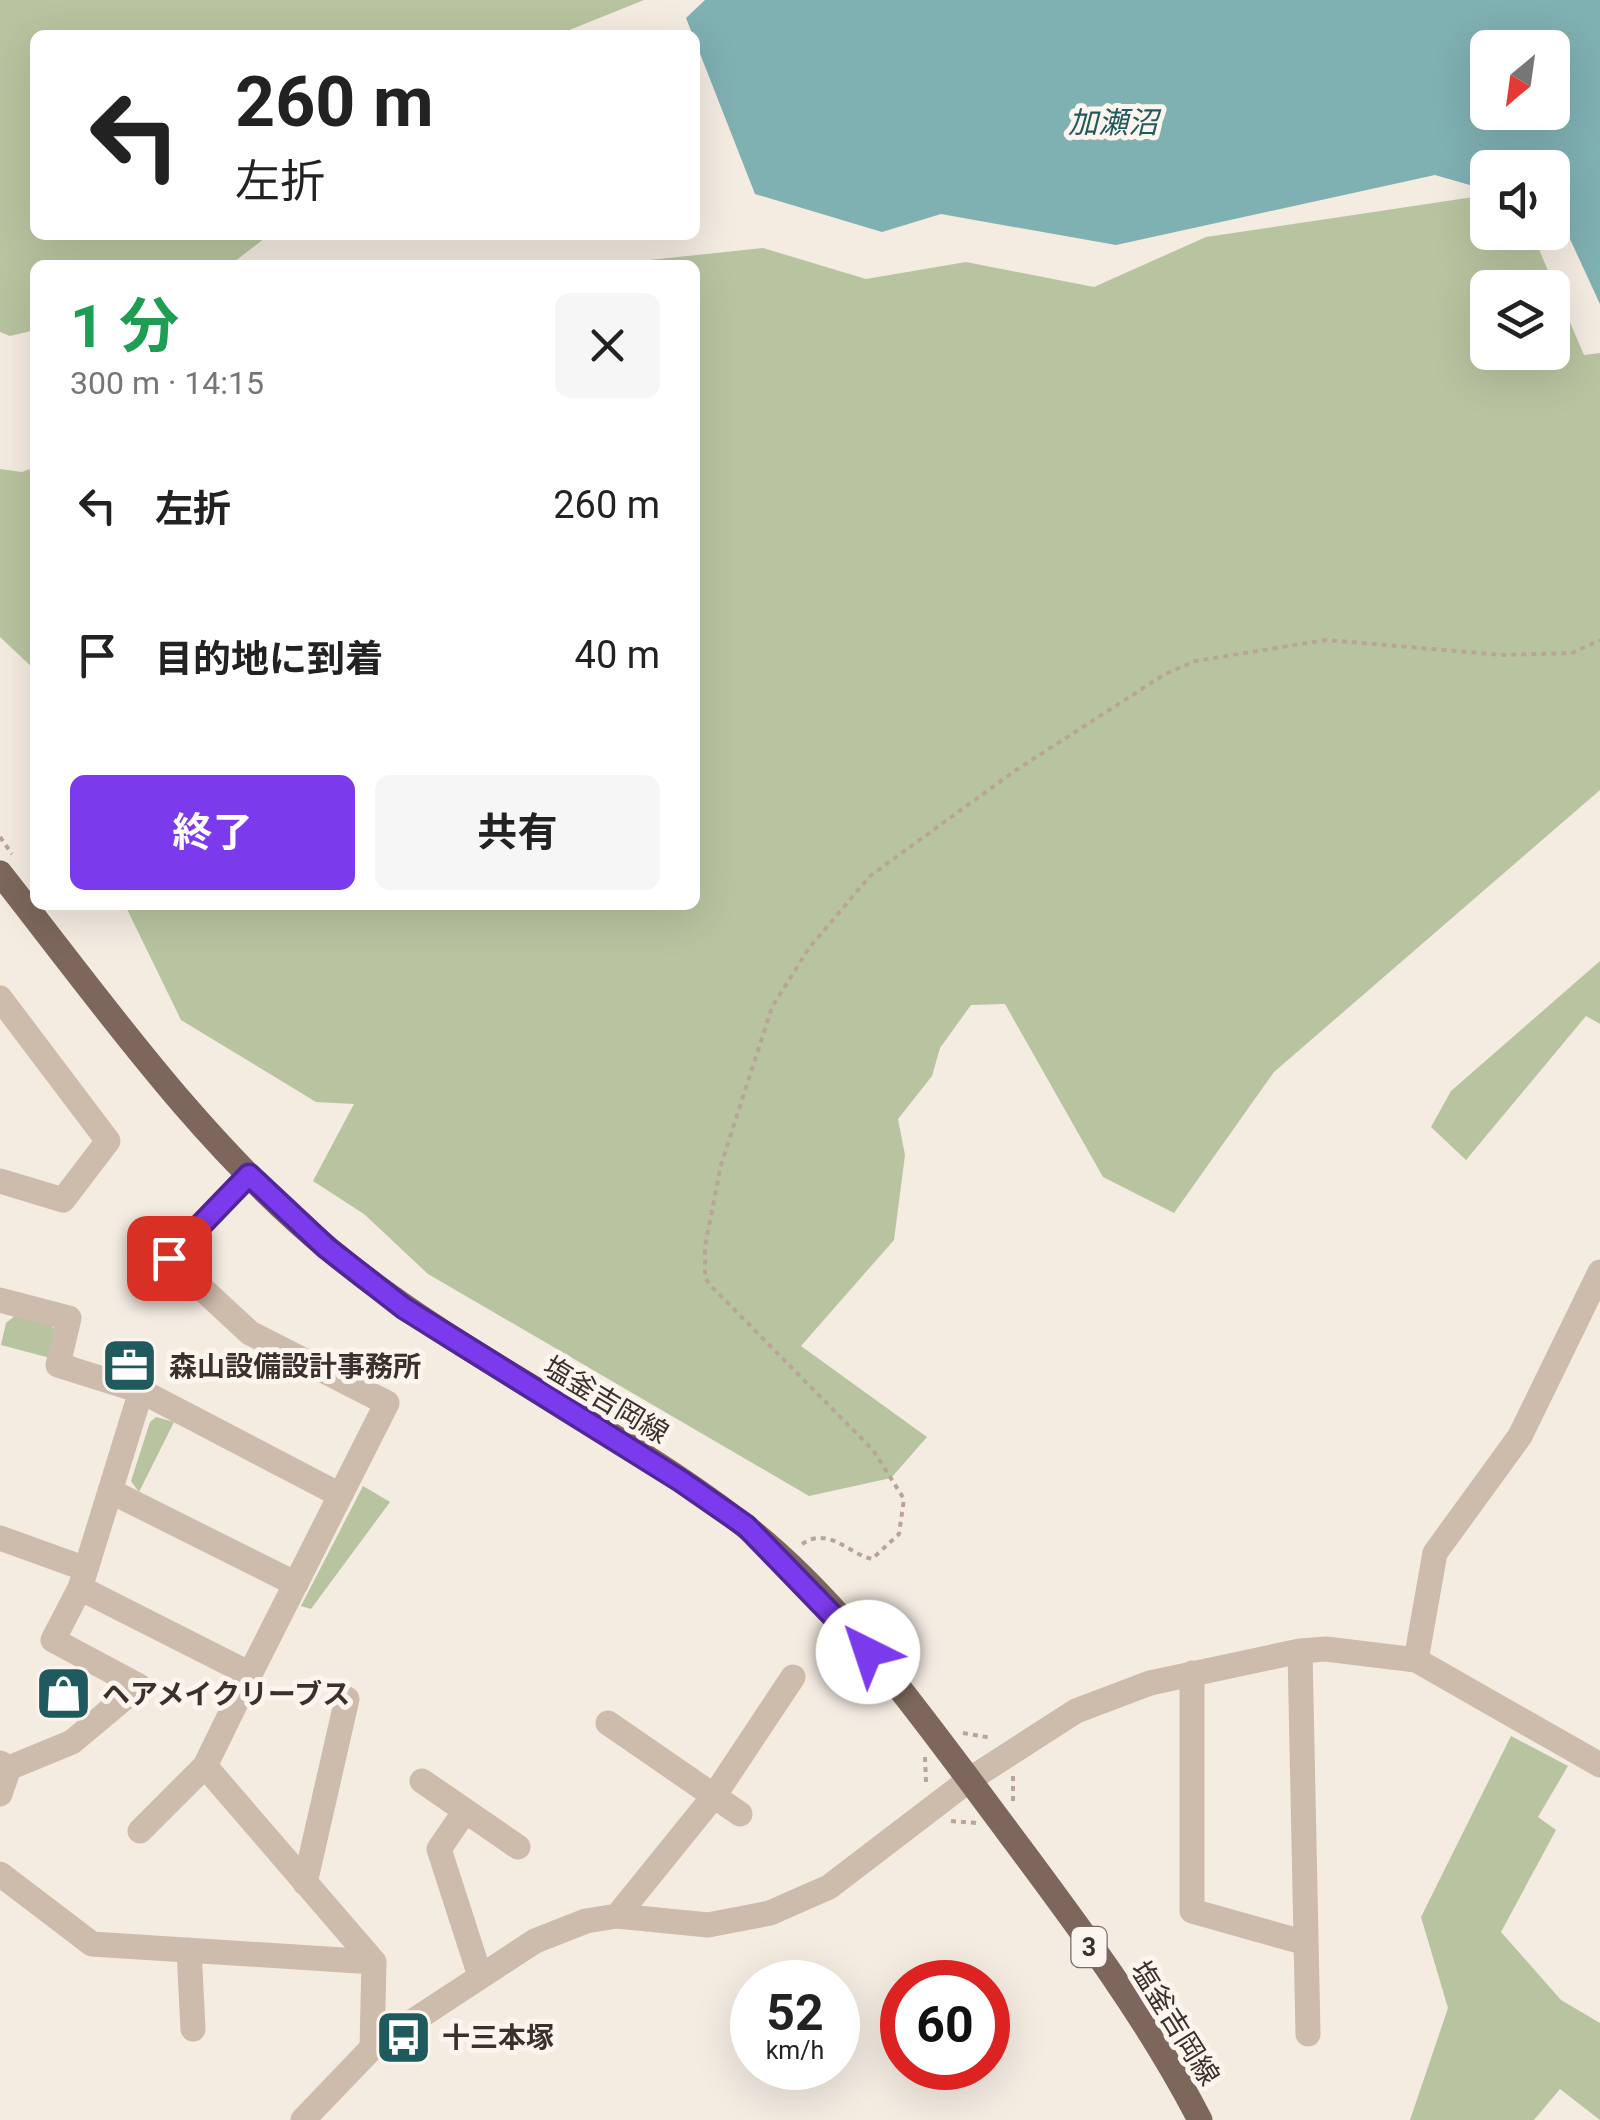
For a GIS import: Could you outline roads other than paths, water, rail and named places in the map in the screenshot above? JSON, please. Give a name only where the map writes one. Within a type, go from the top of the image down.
[{"type":"main road","name":"塩釜吉岡線","points":[[0,873],[143,1054],[249,1175],[327,1248],[404,1308],[791,1547],[969,1780],[1148,2030],[1200,2120]]},
{"type":"street","points":[[0,998],[108,1141],[63,1200],[0,1181]]},
{"type":"street","points":[[140,1830],[205,1766],[387,1403],[250,1332],[169,1258],[249,1175]]},
{"type":"street","points":[[1416,1660],[1434,1553],[1520,1436],[1600,1272]]},
{"type":"street","points":[[0,1300],[69,1318],[58,1364],[141,1392],[340,1494]]},
{"type":"street","points":[[0,1794],[5,1766],[72,1742],[139,1686],[53,1640],[83,1579],[141,1392]]},
{"type":"street","points":[[112,1492],[296,1584]]},
{"type":"street","points":[[0,1538],[83,1579],[250,1674]]},
{"type":"street","points":[[303,2120],[372,2048],[536,1941],[586,1921],[617,1916],[708,1925],[770,1914],[829,1887],[969,1780],[1076,1711],[1150,1683],[1300,1651],[1326,1649],[1416,1660],[1600,1764]]},
{"type":"street","points":[[1300,1651],[1308,2034]]},
{"type":"street","points":[[1192,1673],[1192,1911],[1306,1943]]},
{"type":"street","points":[[617,1916],[714,1796],[792,1678]]},
{"type":"street","points":[[306,1882],[350,1736],[347,1699]]},
{"type":"street","points":[[608,1723],[740,1814]]},
{"type":"street","points":[[205,1766],[374,1962],[372,2048]]},
{"type":"street","points":[[422,1781],[518,1848]]},
{"type":"street","points":[[465,1811],[439,1850],[480,1976]]},
{"type":"street","points":[[0,1874],[92,1944],[374,1962]]},
{"type":"street","points":[[190,1950],[193,2029]]},
{"type":"water","name":"加瀬沼","points":[[705,0],[1600,0],[1600,304],[1570,239],[1570,150],[1470,150],[1470,185],[1435,175],[1116,245],[941,214],[882,232],[755,194],[700,54],[700,30],[691,30],[686,18]]},
{"type":"place","name":"森山設備設計事務所","points":[[130,1366]]},
{"type":"place","name":"ヘアメイクリーブス","points":[[63,1694]]},
{"type":"place","name":"十三本塚","points":[[403,2037]]}]
